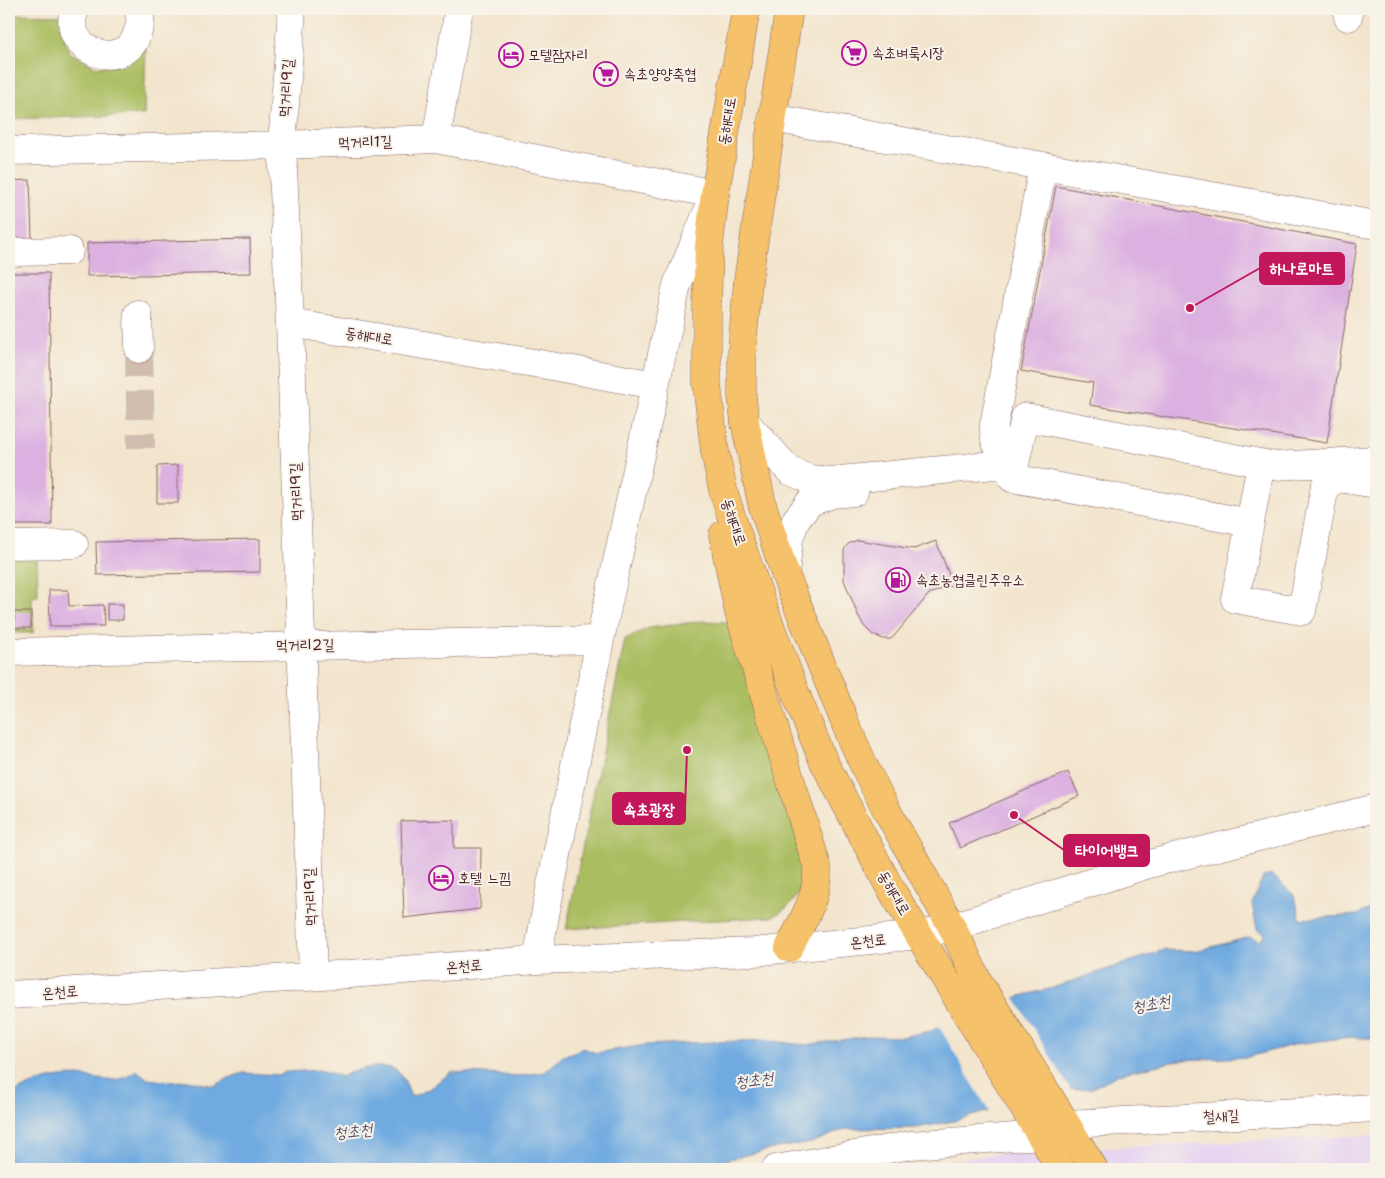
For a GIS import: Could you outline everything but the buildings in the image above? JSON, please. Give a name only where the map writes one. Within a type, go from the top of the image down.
[{"type":"main road","name":"동해대로","points":[[746,9],[715,194],[709,246],[707,384],[715,452],[723,490],[795,692],[823,760],[885,879],[1037,1129]]},
{"type":"main road","points":[[789,9],[748,280],[743,327],[741,372],[745,422],[762,504],[785,574],[865,768],[952,927],[979,982],[1094,1169]]},
{"type":"main road","points":[[715,452],[726,551],[739,613],[817,866],[818,878],[813,898],[789,948]]},
{"type":"main road","points":[[1037,1129],[1061,1169]]},
{"type":"street","points":[[75,9],[72,23],[74,33],[80,43],[88,50],[98,54],[110,55],[121,52],[131,45],[138,35],[140,24],[138,9]]},
{"type":"street","name":"먹거리9길","points":[[292,9],[282,145],[313,976]]},
{"type":"street","points":[[436,139],[459,9]]},
{"type":"street","points":[[772,118],[1376,225]]},
{"type":"street","name":"먹거리1길","points":[[9,151],[282,145],[436,139],[715,194]]},
{"type":"street","points":[[1014,471],[994,440],[994,426],[1043,166]]},
{"type":"street","points":[[537,960],[600,640],[677,285],[715,194]]},
{"type":"street","points":[[9,252],[69,251]]},
{"type":"street","points":[[138,314],[139,349]]},
{"type":"street","name":"동해대로","points":[[290,323],[655,385]]},
{"type":"street","points":[[1014,471],[1025,418],[1275,466],[1376,460]]},
{"type":"street","points":[[745,422],[790,471],[809,480],[830,481],[1014,471],[1250,523]]},
{"type":"street","points":[[785,574],[791,532],[796,520],[810,502],[832,494],[1014,471]]},
{"type":"street","points":[[1258,480],[1235,598],[1302,611],[1325,486],[1338,478],[1376,484]]},
{"type":"street","points":[[9,545],[74,544]]},
{"type":"street","name":"먹거리2길","points":[[9,652],[600,640]]},
{"type":"street","name":"온천로","points":[[9,995],[537,960],[754,952],[918,935],[952,927],[1149,864],[1376,808]]},
{"type":"street","name":"철새길","points":[[1064,1120],[1376,1108]]},
{"type":"street","points":[[776,1169],[911,1145],[1037,1129]]},
{"type":"shaded area","points":[[1376,1135],[1376,1169],[890,1169],[1002,1153]]},
{"type":"green space","points":[[9,14],[63,15],[61,27],[69,52],[96,67],[126,64],[146,45],[144,115],[9,119]]},
{"type":"green space","points":[[37,555],[38,596],[32,597],[33,633],[9,633],[9,556]]},
{"type":"green space","points":[[703,621],[731,622],[807,861],[798,895],[787,907],[771,917],[566,929],[625,639],[649,628]]},
{"type":"water","name":"청초천","points":[[1272,875],[1295,896],[1300,919],[1357,915],[1376,906],[1376,1039],[1350,1037],[1297,1044],[1248,1057],[1181,1060],[1119,1074],[1092,1088],[1063,1090],[954,1121],[916,1128],[845,1129],[811,1143],[777,1148],[716,1162],[695,1169],[9,1169],[9,1096],[31,1085],[47,1080],[79,1076],[113,1080],[126,1077],[136,1070],[148,1079],[173,1082],[188,1080],[214,1086],[243,1073],[281,1075],[285,1072],[323,1070],[341,1077],[355,1071],[381,1066],[396,1070],[401,1075],[411,1097],[427,1090],[452,1072],[518,1076],[545,1072],[563,1056],[583,1048],[596,1053],[645,1045],[761,1040],[806,1045],[867,1036],[901,1037],[931,1031],[959,1018],[1024,995],[1049,989],[1164,950],[1195,951],[1250,937],[1260,941],[1265,934],[1257,929],[1252,904],[1263,877]]},
{"type":"pier","points":[[1014,996],[1072,1092],[1034,1098],[990,1113],[938,1025]]},
{"type":"tunnel","points":[[139,349],[141,448]]},
{"type":"place","name":"속초벼룩시장","points":[[854,53]]},
{"type":"place","name":"모텔잠자리","points":[[511,55]]},
{"type":"place","name":"속초양양축협","points":[[606,74]]},
{"type":"place","name":"하나로마트","points":[[1190,308]]},
{"type":"place","name":"속초농협클린주유소","points":[[898,580]]},
{"type":"place","name":"속초광장","points":[[687,750]]},
{"type":"place","name":"타이어뱅크","points":[[1014,815]]},
{"type":"place","name":"호텔 느낌","points":[[441,878]]}]
